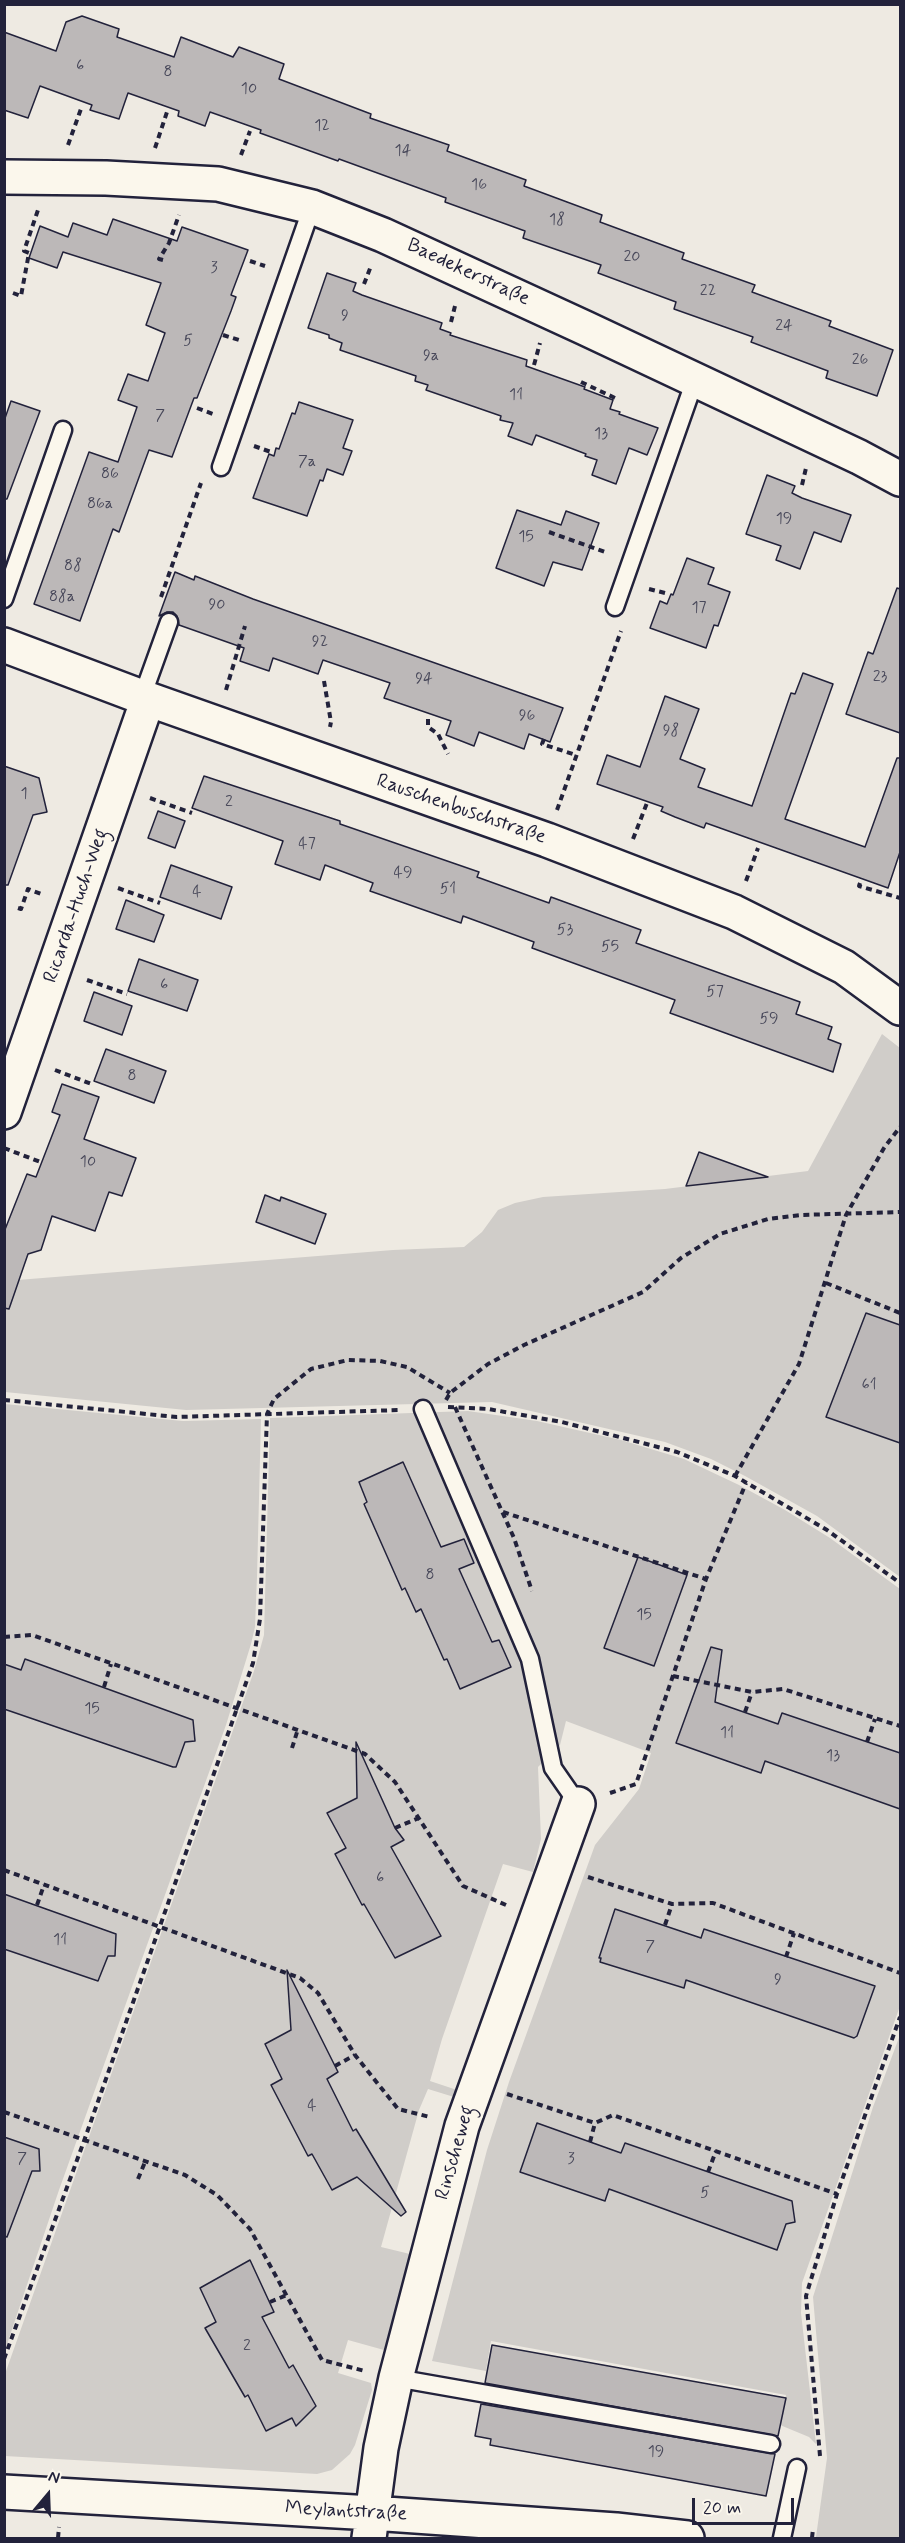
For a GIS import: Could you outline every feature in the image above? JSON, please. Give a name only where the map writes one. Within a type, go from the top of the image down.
[{"type":"street","name":"Baedekerstraße","points":[[4,177],[106,178],[218,184],[312,207],[405,245],[859,457],[900,479]]},
{"type":"street","name":"Rauschenbuschstraße","points":[[4,645],[145,698],[547,840],[763,924],[843,967],[900,1008]]},
{"type":"street","name":"Ricarda-Huch-Weg","points":[[4,1112],[118,786],[145,698]]},
{"type":"street","name":"Rinscheweg","points":[[371,2526],[381,2448],[396,2378],[462,2126],[578,1804]]},
{"type":"street","name":"Meylantstraße","points":[[4,2492],[371,2526],[616,2530],[687,2538]]},
{"type":"lane","points":[[221,467],[312,207]]},
{"type":"lane","points":[[615,608],[695,380]]},
{"type":"lane","points":[[4,599],[63,430]]},
{"type":"lane","points":[[145,698],[169,622]]},
{"type":"lane","points":[[423,1409],[530,1659],[553,1768],[578,1804]]},
{"type":"lane","points":[[396,2378],[771,2444]]},
{"type":"lane","points":[[783,2538],[797,2468]]},
{"type":"path","points":[[13,293],[21,296],[29,253],[24,251],[49,178]]},
{"type":"path","points":[[163,260],[159,260],[170,243],[190,183]]},
{"type":"path","points":[[581,382],[615,398]]},
{"type":"path","points":[[159,604],[205,471],[221,467]]},
{"type":"path","points":[[549,532],[631,561]]},
{"type":"path","points":[[547,840],[625,619],[615,608]]},
{"type":"path","points":[[213,722],[247,628],[245,626]]},
{"type":"path","points":[[319,760],[332,722],[324,681]]},
{"type":"path","points":[[428,719],[428,727],[438,734],[448,754]]},
{"type":"path","points":[[544,739],[542,744],[576,755]]},
{"type":"path","points":[[118,786],[192,813]]},
{"type":"path","points":[[87,877],[160,903]]},
{"type":"path","points":[[860,883],[859,886],[900,898]]},
{"type":"path","points":[[55,968],[127,994]]},
{"type":"path","points":[[23,1058],[94,1085]]},
{"type":"path","points":[[735,1476],[799,1364],[846,1215],[884,1148],[900,1127]]},
{"type":"path","points":[[4,1148],[44,1163]]},
{"type":"path","points":[[440,1408],[450,1393],[488,1364],[524,1345],[643,1292],[681,1258],[720,1234],[768,1219],[801,1215],[900,1212]]},
{"type":"path","points":[[826,1283],[900,1313]]},
{"type":"path","points":[[5,2359],[253,1663],[260,1619],[267,1414],[274,1399],[311,1369],[348,1360],[380,1361],[407,1367],[450,1393]]},
{"type":"path","points":[[578,1804],[636,1784],[706,1579],[746,1483]]},
{"type":"path","points":[[502,1511],[706,1579]]},
{"type":"path","points":[[4,1637],[32,1635],[365,1754],[395,1782],[463,1886],[536,1918]]},
{"type":"path","points":[[104,1687],[111,1664]]},
{"type":"path","points":[[673,1676],[753,1692],[783,1689],[900,1726]]},
{"type":"path","points":[[745,1712],[753,1692]]},
{"type":"path","points":[[867,1742],[875,1719]]},
{"type":"path","points":[[292,1748],[298,1729]]},
{"type":"path","points":[[395,1828],[418,1818]]},
{"type":"path","points":[[4,1870],[300,1978],[318,1993],[355,2055],[398,2109],[462,2126]]},
{"type":"path","points":[[578,1874],[672,1904],[713,1903],[900,1973]]},
{"type":"path","points":[[37,1905],[44,1885]]},
{"type":"path","points":[[665,1926],[672,1904]]},
{"type":"path","points":[[786,1957],[794,1933]]},
{"type":"path","points":[[821,2466],[806,2296],[837,2194],[900,2017]]},
{"type":"path","points":[[335,2066],[355,2055]]},
{"type":"path","points":[[501,2092],[594,2122],[613,2115],[837,2194]]},
{"type":"path","points":[[4,2112],[185,2175],[217,2195],[250,2229],[322,2360],[396,2378]]},
{"type":"path","points":[[590,2142],[594,2122]]},
{"type":"path","points":[[708,2172],[716,2151]]},
{"type":"path","points":[[138,2179],[145,2162]]},
{"type":"path","points":[[270,2302],[287,2295]]},
{"type":"path","points":[[812,2538],[814,2518]]},
{"type":"shaded area","points":[[882,1034],[900,1048],[900,1577],[817,1516],[711,1459],[665,1442],[492,1402],[186,1410],[5,1392],[5,1281],[393,1250],[464,1247],[482,1232],[498,1210],[515,1203],[543,1197],[665,1189],[808,1171]]},
{"type":"shaded area","points":[[5,1404],[183,1421],[261,1419],[255,1627],[251,1644],[226,1725],[59,2190],[5,2350]]},
{"type":"shaded area","points":[[468,1411],[537,1421],[621,1440],[684,1459],[785,1510],[830,1538],[900,1589],[900,2006],[802,2283],[801,2313],[816,2444],[809,2437],[780,2425],[786,2395],[491,2341],[486,2371],[432,2361],[487,2150],[509,2082],[595,1845],[639,1789],[651,1753],[566,1721],[560,1745],[538,1767],[541,1839],[533,1872],[503,1864],[442,2039],[430,2081],[457,2090],[454,2097],[428,2089],[419,2110],[381,2247],[410,2254],[384,2350],[348,2340],[338,2373],[371,2383],[372,2390],[355,2445],[350,2454],[332,2470],[317,2474],[5,2456],[5,2374],[254,1671],[264,1635],[270,1418]]},
{"type":"shaded area","points":[[900,2035],[900,2538],[816,2537],[827,2458],[813,2297],[873,2107]]},
{"type":"building","points":[[82,16],[119,29],[117,37],[174,57],[181,37],[233,57],[239,47],[284,64],[279,79],[371,114],[370,118],[449,145],[447,151],[526,180],[524,186],[602,215],[600,222],[684,253],[682,259],[755,285],[752,292],[831,321],[829,326],[893,350],[877,396],[826,378],[828,371],[751,342],[753,337],[674,309],[676,302],[598,273],[601,265],[523,238],[525,231],[445,202],[446,198],[260,133],[261,130],[210,112],[205,126],[178,116],[179,111],[128,93],[119,119],[90,110],[92,105],[40,86],[28,118],[4,110],[4,32],[56,51],[66,22]]},
{"type":"building","points":[[113,219],[177,241],[182,227],[248,250],[231,295],[236,297],[231,311],[172,457],[149,450],[119,532],[113,529],[80,621],[34,604],[89,452],[118,462],[137,407],[118,400],[128,374],[148,381],[165,333],[146,325],[161,283],[63,252],[57,268],[29,258],[40,226],[68,237],[73,223],[107,235]]},
{"type":"building","points":[[327,273],[356,283],[353,291],[362,295],[442,323],[440,329],[451,333],[450,335],[527,360],[526,366],[585,387],[584,389],[613,400],[610,409],[658,428],[647,455],[629,448],[616,484],[592,475],[597,460],[585,456],[586,454],[536,435],[532,445],[508,436],[513,423],[500,420],[501,416],[426,390],[428,385],[415,381],[416,376],[340,350],[342,343],[329,338],[329,335],[308,328]]},
{"type":"building","points":[[11,401],[40,411],[7,499],[4,499],[4,421]]},
{"type":"building","points":[[299,402],[353,420],[343,448],[352,451],[343,475],[327,469],[323,481],[320,480],[307,516],[253,498],[269,454],[274,456],[276,448],[279,449],[292,413],[295,414]]},
{"type":"building","points":[[767,475],[795,486],[792,493],[802,498],[851,515],[841,542],[814,532],[800,569],[776,560],[781,546],[746,534]]},
{"type":"building","points":[[517,510],[561,525],[566,511],[599,523],[582,570],[553,562],[544,586],[496,568]]},
{"type":"building","points":[[687,558],[714,568],[708,584],[730,592],[718,626],[714,625],[706,648],[650,628],[660,601],[667,604],[671,594],[673,595]]},
{"type":"building","points":[[175,572],[194,580],[195,576],[253,599],[563,708],[550,742],[529,734],[524,749],[479,732],[474,746],[446,735],[451,721],[384,698],[390,683],[323,660],[318,674],[273,658],[269,671],[240,661],[244,648],[179,625],[177,616],[173,612],[159,616]]},
{"type":"building","points":[[897,588],[900,589],[900,733],[846,714],[868,652],[873,654]]},
{"type":"building","points":[[803,673],[833,684],[785,819],[865,847],[897,758],[900,758],[900,852],[888,888],[706,823],[704,828],[661,811],[663,807],[597,784],[607,755],[640,767],[665,696],[699,709],[680,759],[705,769],[698,787],[752,806],[791,693],[795,694]]},
{"type":"building","points":[[4,766],[39,778],[47,812],[33,815],[8,885],[4,885]]},
{"type":"building","points":[[204,776],[340,821],[340,824],[479,872],[477,877],[549,903],[551,897],[641,930],[636,943],[800,1002],[796,1014],[832,1027],[828,1039],[841,1044],[833,1072],[670,1013],[675,1000],[532,948],[534,942],[463,916],[461,923],[370,891],[373,883],[325,865],[320,880],[275,864],[283,841],[192,808]]},
{"type":"building","points":[[158,811],[185,821],[175,848],[148,838]]},
{"type":"building","points":[[171,865],[232,887],[221,919],[160,897]]},
{"type":"building","points":[[126,900],[164,915],[154,942],[116,929]]},
{"type":"building","points":[[139,959],[198,980],[187,1011],[128,991]]},
{"type":"building","points":[[94,992],[132,1006],[122,1035],[84,1021]]},
{"type":"building","points":[[106,1049],[166,1071],[154,1103],[94,1081]]},
{"type":"building","points":[[62,1084],[99,1097],[84,1139],[136,1158],[122,1196],[109,1192],[95,1231],[52,1216],[41,1250],[28,1254],[9,1309],[4,1308],[4,1232],[27,1174],[36,1177],[60,1115],[52,1112]]},
{"type":"building","points":[[699,1152],[768,1177],[686,1186]]},
{"type":"building","points":[[265,1195],[280,1201],[281,1197],[326,1214],[315,1244],[256,1222]]},
{"type":"building","points":[[866,1313],[900,1325],[900,1443],[826,1417]]},
{"type":"building","points":[[403,1462],[441,1547],[464,1539],[474,1563],[459,1569],[492,1642],[499,1640],[511,1667],[460,1689],[421,1609],[416,1612],[405,1588],[402,1590],[364,1504],[367,1502],[359,1482]]},
{"type":"building","points":[[638,1557],[687,1575],[654,1666],[604,1648]]},
{"type":"building","points":[[711,1647],[722,1650],[715,1702],[778,1724],[782,1713],[900,1753],[900,1809],[765,1761],[761,1773],[676,1743]]},
{"type":"building","points":[[25,1659],[193,1720],[195,1741],[185,1742],[176,1767],[173,1767],[4,1709],[4,1664],[21,1670]]},
{"type":"building","points":[[356,1742],[395,1828],[404,1840],[391,1847],[441,1936],[395,1958],[364,1904],[362,1905],[335,1854],[346,1848],[327,1813],[357,1798]]},
{"type":"building","points":[[4,1894],[116,1934],[115,1956],[108,1956],[98,1981],[4,1949]]},
{"type":"building","points":[[615,1909],[701,1938],[704,1929],[875,1986],[857,2036],[854,2038],[686,1980],[684,1988],[600,1962],[601,1958],[599,1958]]},
{"type":"building","points":[[287,1970],[338,2072],[327,2079],[353,2131],[356,2129],[406,2212],[401,2216],[357,2177],[332,2190],[312,2154],[308,2156],[271,2085],[282,2079],[265,2044],[291,2030]]},
{"type":"building","points":[[537,2123],[621,2153],[625,2143],[792,2201],[795,2222],[786,2224],[777,2250],[609,2189],[605,2201],[520,2172]]},
{"type":"building","points":[[4,2137],[39,2149],[40,2171],[32,2171],[7,2237],[4,2236]]},
{"type":"building","points":[[250,2260],[274,2312],[262,2317],[289,2368],[293,2365],[316,2406],[296,2426],[292,2418],[266,2431],[248,2395],[245,2397],[205,2328],[216,2322],[200,2288]]},
{"type":"building","points":[[492,2345],[786,2398],[778,2436],[485,2383]]},
{"type":"building","points":[[481,2404],[775,2454],[766,2496],[490,2445],[491,2439],[475,2436]]}]
